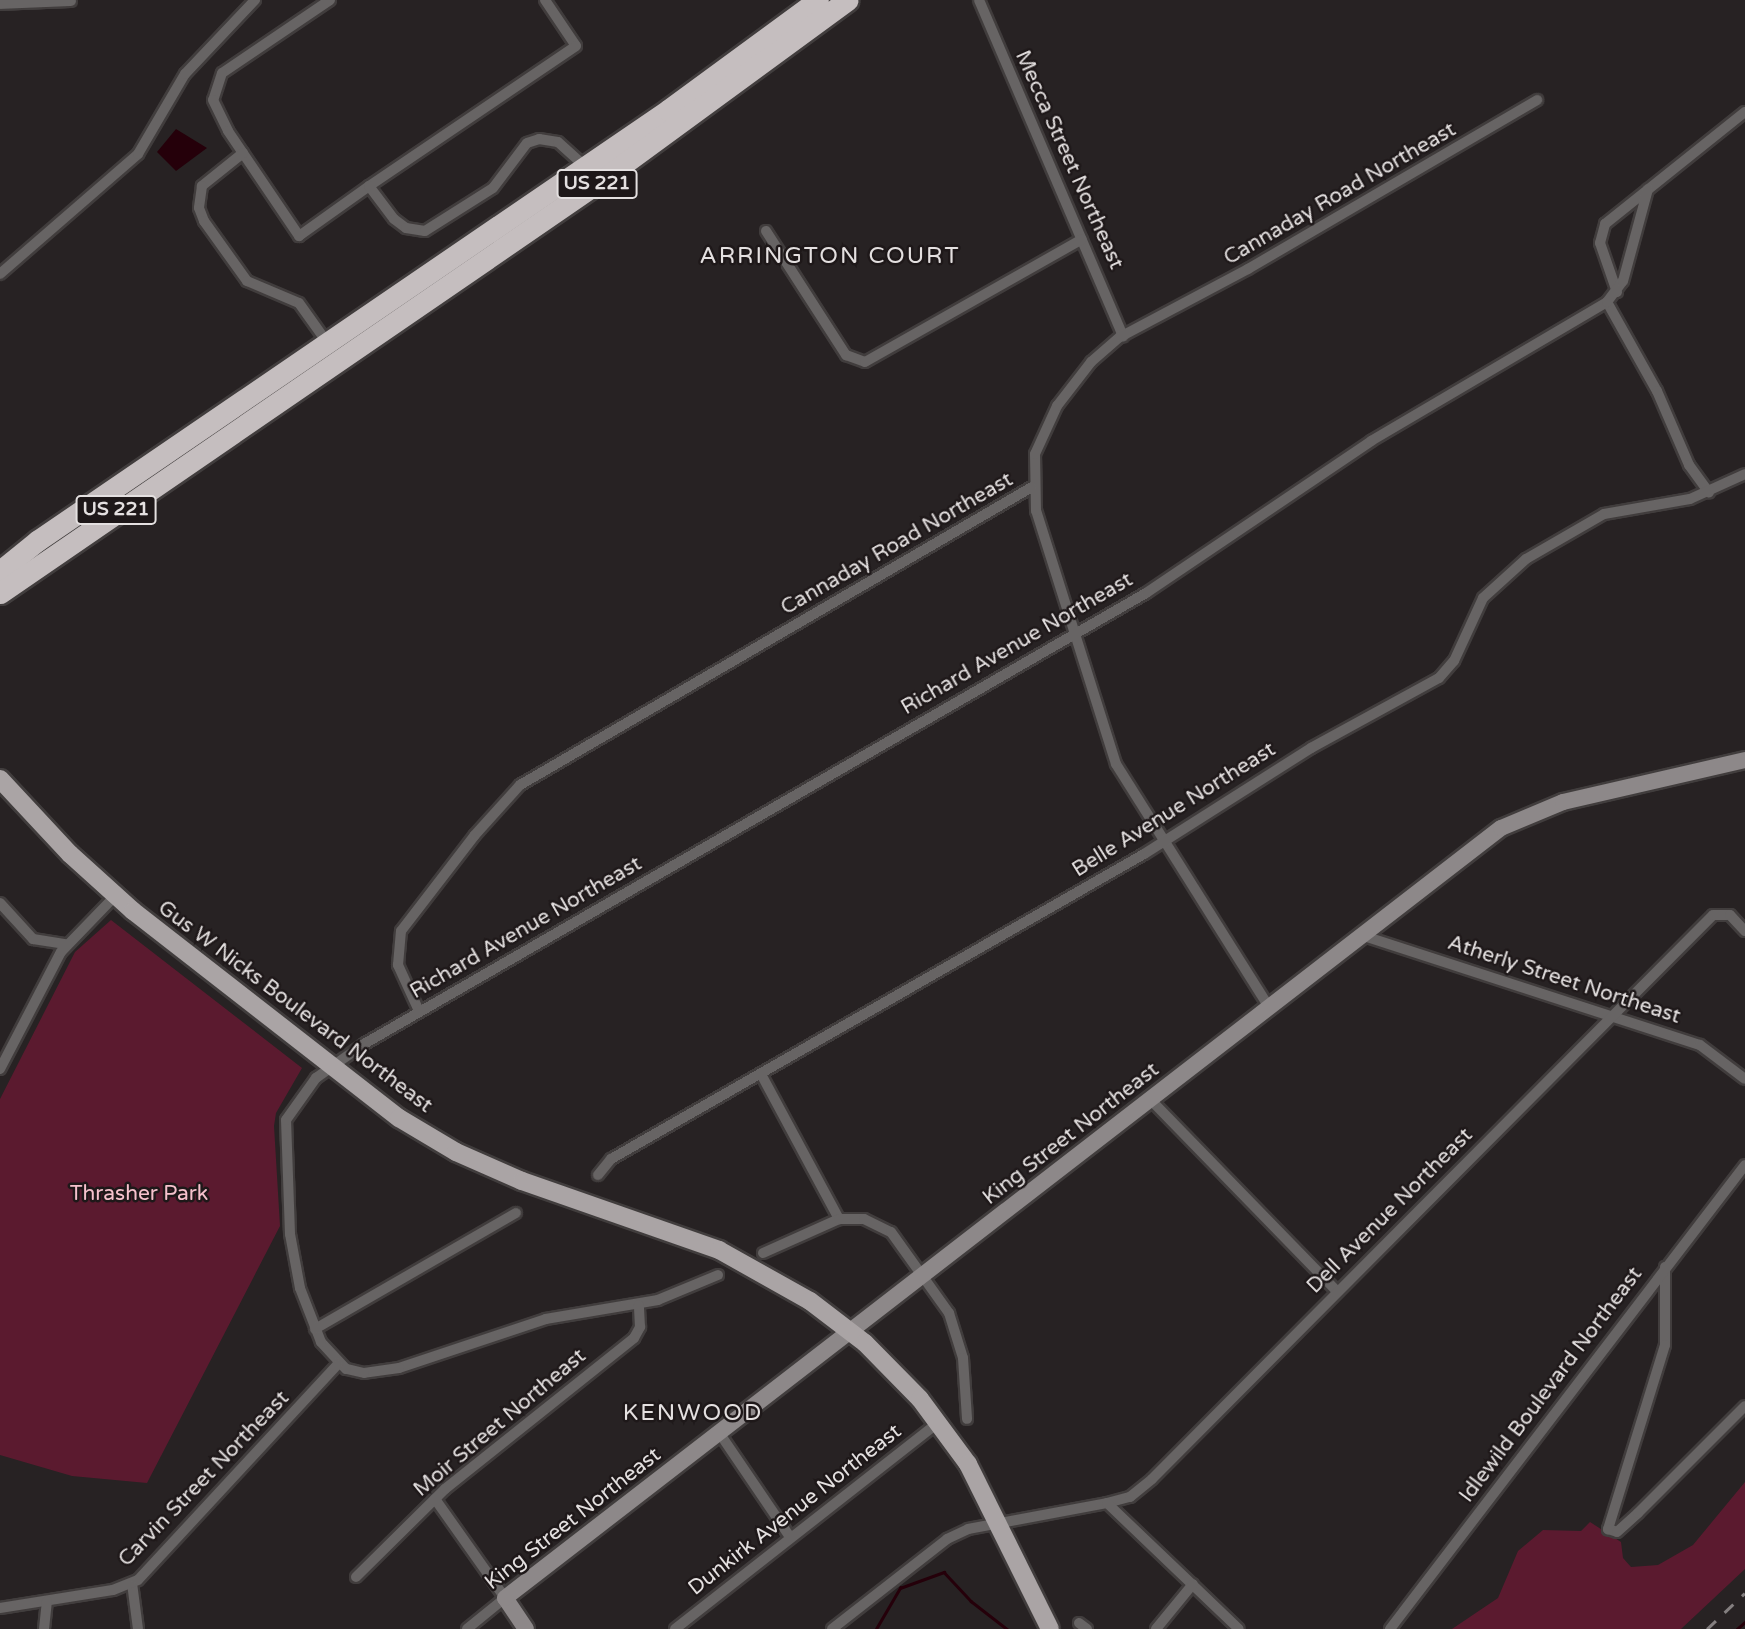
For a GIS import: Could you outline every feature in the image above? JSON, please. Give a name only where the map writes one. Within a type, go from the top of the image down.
[{"type":"highway","name":"US 221","points":[[593,174],[818,0]]},
{"type":"highway","name":"US 221","points":[[0,571],[334,351],[848,0]]},
{"type":"highway","name":"US 221","points":[[0,593],[334,351]]},
{"type":"main road","name":"Gus W Nicks Boulevard Northeast","points":[[0,779],[115,896],[399,1118],[456,1152],[523,1181],[719,1251],[779,1282],[849,1331],[892,1370],[939,1422],[1000,1521],[1048,1625]]},
{"type":"street","points":[[0,274],[138,154],[185,74],[255,0]]},
{"type":"street","points":[[330,0],[222,72],[215,85],[218,114],[299,236],[576,46],[545,0]]},
{"type":"street","name":"Mecca Street Northeast","points":[[979,0],[1124,336]]},
{"type":"street","points":[[0,5],[71,1]]},
{"type":"street","name":"Cannaday Road Northeast","points":[[419,1011],[398,965],[401,931],[475,835],[520,785],[1032,487],[1035,454],[1050,418],[1091,362],[1124,336],[1248,269],[1537,100]]},
{"type":"street","points":[[1617,292],[1600,243],[1601,231],[1611,216],[1745,112]]},
{"type":"street","points":[[369,186],[394,219],[406,228],[425,231],[493,188],[527,143],[539,139],[558,142],[593,174]]},
{"type":"street","points":[[243,153],[202,186],[199,208],[204,220],[247,281],[299,303],[334,351]]},
{"type":"street","name":"Richard Avenue Northeast","points":[[338,1364],[315,1329],[294,1263],[285,1138],[293,1104],[331,1066],[419,1011],[1188,567],[1396,426],[1607,302],[1617,292],[1648,189]]},
{"type":"street","points":[[766,231],[836,340],[852,359],[872,360],[1082,239]]},
{"type":"street","points":[[1607,302],[1657,391],[1689,465],[1709,493]]},
{"type":"street","name":"Belle Avenue Northeast","points":[[598,1175],[611,1159],[1164,841],[1280,766],[1439,678],[1454,661],[1483,598],[1526,559],[1604,514],[1709,493],[1745,474]]},
{"type":"street","points":[[1032,487],[1116,764],[1269,1007]]},
{"type":"street","name":"King Street Northeast","points":[[467,1629],[718,1431],[1518,818],[1563,802],[1745,760]]},
{"type":"street","points":[[0,1069],[66,944],[115,896]]},
{"type":"street","points":[[0,903],[33,939],[66,944]]},
{"type":"street","name":"Dell Avenue Northeast","points":[[1107,1503],[1130,1497],[1146,1485],[1693,933],[1718,913],[1730,915],[1745,931]]},
{"type":"street","points":[[0,925],[9,915]]},
{"type":"street","name":"Atherly Street Northeast","points":[[1362,935],[1710,1050],[1745,1079]]},
{"type":"street","points":[[761,1074],[839,1219]]},
{"type":"street","points":[[1150,1099],[1337,1291]]},
{"type":"street","name":"Idlewild Boulevard Northeast","points":[[1390,1629],[1745,1165]]},
{"type":"street","points":[[315,1329],[516,1213]]},
{"type":"street","points":[[763,1253],[839,1219],[864,1219],[882,1225],[925,1274],[958,1340],[967,1419]]},
{"type":"street","points":[[1665,1268],[1667,1322],[1661,1364],[1636,1450],[1607,1526],[1614,1533],[1623,1527],[1745,1406]]},
{"type":"street","points":[[338,1364],[364,1373],[398,1368],[546,1319],[639,1305],[718,1275]]},
{"type":"street","name":"Moir Street Northeast","points":[[356,1577],[435,1499],[610,1357],[639,1330],[639,1305]]},
{"type":"street","name":"Carvin Street Northeast","points":[[0,1608],[132,1583],[338,1364]]},
{"type":"street","name":"Dunkirk Avenue Northeast","points":[[675,1629],[939,1422]]},
{"type":"street","points":[[718,1431],[790,1537]]},
{"type":"street","points":[[435,1499],[526,1629]]},
{"type":"street","points":[[832,1629],[947,1539],[1000,1521],[1107,1503],[1238,1629]]},
{"type":"street","points":[[132,1583],[138,1629]]},
{"type":"street","points":[[1156,1629],[1193,1584]]},
{"type":"street","points":[[44,1629],[47,1601]]},
{"type":"green space","name":"Thrasher Park","points":[[111,920],[302,1068],[276,1113],[274,1126],[280,1226],[147,1483],[72,1476],[0,1455],[0,1099],[75,952]]},
{"type":"green space","points":[[1745,1482],[1745,1569],[1681,1629],[1452,1629],[1498,1598],[1518,1551],[1543,1530],[1581,1531],[1590,1522],[1621,1542],[1623,1558],[1631,1567],[1658,1565],[1693,1545]]},
{"type":"shaded area","points":[[176,129],[207,148],[176,171],[157,152]]},
{"type":"waterway","points":[[876,1629],[900,1588],[944,1572],[971,1601],[1007,1629]]},
{"type":"waterway","points":[[1737,1629],[1745,1622]]},
{"type":"railway","points":[[1707,1629],[1745,1593]]},
{"type":"district","name":"ARRINGTON COURT","points":[[830,256]]},
{"type":"district","name":"KENWOOD","points":[[693,1413]]}]
